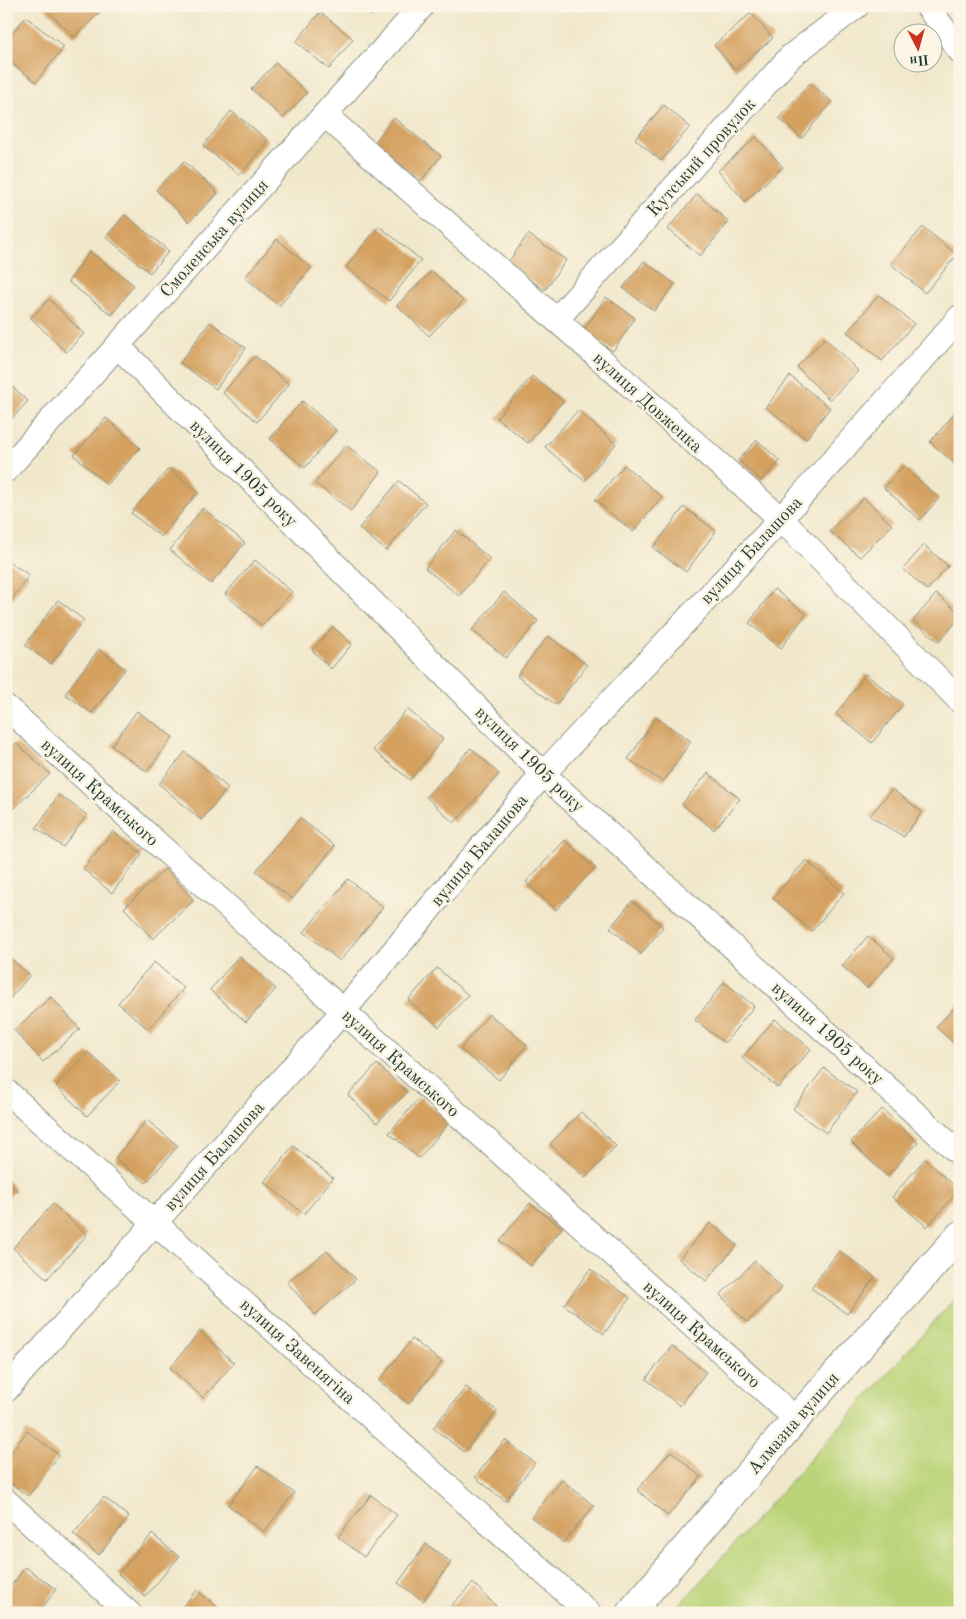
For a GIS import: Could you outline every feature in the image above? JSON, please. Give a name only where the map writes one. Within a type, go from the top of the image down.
[{"type":"street","name":"Смоленська вулиця","points":[[6,470],[422,6]]},
{"type":"street","name":"Кутський провулок","points":[[556,320],[791,56],[857,6]]},
{"type":"street","points":[[927,6],[960,51]]},
{"type":"street","name":"вулиця Довженка","points":[[325,115],[780,519],[960,702]]},
{"type":"street","name":"вулиця Балашова","points":[[6,1390],[344,1010],[543,774],[780,519],[960,317]]},
{"type":"street","name":"вулиця 1905 року","points":[[118,346],[543,774],[960,1154]]},
{"type":"street","name":"вулиця Крамського","points":[[6,707],[796,1419]]},
{"type":"street","name":"вулиця Завенягіна","points":[[6,1091],[589,1613]]},
{"type":"street","name":"Алмазна вулиця","points":[[630,1613],[796,1419],[960,1235]]},
{"type":"street","points":[[6,1501],[129,1613]]},
{"type":"green space","points":[[960,1293],[960,1613],[672,1613]]},
{"type":"building","points":[[43,6],[100,6],[103,9],[74,37]]},
{"type":"building","points":[[361,6],[381,6],[372,16]]},
{"type":"building","points":[[320,12],[353,39],[329,69],[296,42]]},
{"type":"building","points":[[751,13],[773,38],[735,70],[714,45]]},
{"type":"building","points":[[26,17],[64,47],[36,82],[6,59],[6,40]]},
{"type":"building","points":[[276,63],[307,93],[283,118],[251,89]]},
{"type":"building","points":[[810,83],[832,102],[802,138],[779,118]]},
{"type":"building","points":[[664,105],[690,127],[661,161],[635,139]]},
{"type":"building","points":[[231,111],[268,140],[240,175],[203,146]]},
{"type":"building","points":[[394,118],[441,156],[421,181],[374,143]]},
{"type":"building","points":[[756,137],[783,167],[745,201],[718,171]]},
{"type":"building","points":[[184,161],[218,193],[189,222],[156,190]]},
{"type":"building","points":[[6,193],[12,198],[6,205]]},
{"type":"building","points":[[697,194],[729,222],[700,256],[668,229]]},
{"type":"building","points":[[125,215],[169,251],[150,273],[106,237]]},
{"type":"building","points":[[379,226],[421,260],[389,301],[346,267]]},
{"type":"building","points":[[923,227],[957,255],[925,293],[891,264]]},
{"type":"building","points":[[528,234],[566,260],[545,290],[507,264]]},
{"type":"building","points":[[277,239],[311,268],[279,306],[245,277]]},
{"type":"building","points":[[90,252],[134,285],[112,315],[68,282]]},
{"type":"building","points":[[644,261],[675,284],[654,311],[623,288]]},
{"type":"building","points":[[432,271],[463,301],[429,336],[397,305]]},
{"type":"building","points":[[879,295],[914,324],[882,361],[847,332]]},
{"type":"building","points":[[606,297],[635,318],[613,351],[583,331]]},
{"type":"building","points":[[49,299],[84,334],[66,352],[31,318]]},
{"type":"building","points":[[210,322],[246,348],[216,389],[180,363]]},
{"type":"building","points":[[825,338],[858,371],[830,400],[797,367]]},
{"type":"building","points":[[255,356],[289,384],[257,422],[223,393]]},
{"type":"building","points":[[532,376],[563,401],[528,443],[497,418]]},
{"type":"building","points":[[790,376],[830,408],[806,439],[766,407]]},
{"type":"building","points":[[6,381],[28,401],[6,425]]},
{"type":"building","points":[[302,401],[336,430],[305,468],[270,439]]},
{"type":"building","points":[[578,410],[616,444],[584,481],[545,447]]},
{"type":"building","points":[[956,412],[960,415],[960,465],[958,467],[930,442]]},
{"type":"building","points":[[106,418],[140,448],[107,485],[74,455]]},
{"type":"building","points":[[757,440],[780,461],[761,481],[738,460]]},
{"type":"building","points":[[346,445],[381,472],[351,511],[315,483]]},
{"type":"building","points":[[624,465],[662,497],[633,532],[595,500]]},
{"type":"building","points":[[903,466],[939,498],[920,520],[884,488]]},
{"type":"building","points":[[169,468],[198,492],[161,537],[131,513]]},
{"type":"building","points":[[399,481],[426,503],[386,551],[359,528]]},
{"type":"building","points":[[864,498],[892,525],[860,557],[829,531]]},
{"type":"building","points":[[684,507],[716,531],[686,572],[653,548]]},
{"type":"building","points":[[203,508],[245,543],[211,584],[170,550]]},
{"type":"building","points":[[456,530],[490,559],[459,596],[425,568]]},
{"type":"building","points":[[924,545],[948,566],[927,590],[903,569]]},
{"type":"building","points":[[6,560],[29,575],[6,608]]},
{"type":"building","points":[[255,560],[292,592],[262,626],[225,594]]},
{"type":"building","points":[[774,589],[806,614],[781,648],[749,623]]},
{"type":"building","points":[[504,592],[538,621],[506,658],[472,630]]},
{"type":"building","points":[[936,594],[960,613],[960,617],[939,642],[913,621]]},
{"type":"building","points":[[58,600],[84,620],[51,664],[25,645]]},
{"type":"building","points":[[333,627],[352,644],[331,669],[312,650]]},
{"type":"building","points":[[548,636],[587,665],[556,705],[517,676]]},
{"type":"building","points":[[99,649],[125,669],[92,713],[65,694]]},
{"type":"building","points":[[866,674],[903,704],[872,743],[836,714]]},
{"type":"building","points":[[407,709],[443,739],[410,780],[373,750]]},
{"type":"building","points":[[137,711],[173,737],[147,772],[111,746]]},
{"type":"building","points":[[656,718],[691,741],[663,782],[628,759]]},
{"type":"building","points":[[16,743],[50,774],[14,808],[6,801],[6,753]]},
{"type":"building","points":[[471,748],[499,774],[454,823],[426,797]]},
{"type":"building","points":[[185,752],[228,788],[201,820],[159,784]]},
{"type":"building","points":[[708,773],[740,799],[714,830],[682,804]]},
{"type":"building","points":[[892,789],[922,812],[904,837],[870,816]]},
{"type":"building","points":[[59,795],[87,815],[63,847],[36,828]]},
{"type":"building","points":[[300,818],[335,846],[292,899],[256,871]]},
{"type":"building","points":[[113,831],[142,854],[112,893],[83,869]]},
{"type":"building","points":[[565,840],[595,868],[556,910],[526,882]]},
{"type":"building","points":[[806,860],[844,893],[812,931],[773,898]]},
{"type":"building","points":[[165,869],[194,900],[153,939],[124,908]]},
{"type":"building","points":[[348,879],[383,907],[340,961],[304,932]]},
{"type":"building","points":[[632,901],[663,927],[641,954],[610,928]]},
{"type":"building","points":[[868,936],[894,958],[867,988],[842,966]]},
{"type":"building","points":[[6,955],[30,975],[6,1003]]},
{"type":"building","points":[[239,956],[276,989],[246,1022],[210,990]]},
{"type":"building","points":[[154,962],[184,988],[148,1029],[118,1003]]},
{"type":"building","points":[[437,968],[468,995],[439,1027],[408,1000]]},
{"type":"building","points":[[724,982],[754,1006],[725,1043],[695,1020]]},
{"type":"building","points":[[51,997],[80,1029],[43,1062],[14,1030]]},
{"type":"building","points":[[960,1002],[960,1044],[957,1046],[936,1027]]},
{"type":"building","points":[[489,1014],[527,1045],[499,1080],[460,1049]]},
{"type":"building","points":[[775,1019],[811,1049],[778,1088],[742,1058]]},
{"type":"building","points":[[88,1052],[120,1081],[87,1116],[56,1086]]},
{"type":"building","points":[[377,1064],[407,1092],[377,1123],[348,1095]]},
{"type":"building","points":[[824,1068],[857,1092],[826,1133],[793,1109]]},
{"type":"building","points":[[420,1097],[450,1122],[419,1158],[389,1133]]},
{"type":"building","points":[[882,1109],[918,1143],[887,1176],[851,1142]]},
{"type":"building","points":[[581,1112],[616,1146],[585,1178],[550,1144]]},
{"type":"building","points":[[147,1120],[178,1146],[146,1183],[115,1158]]},
{"type":"building","points":[[293,1146],[333,1178],[304,1214],[264,1182]]},
{"type":"building","points":[[925,1159],[959,1190],[927,1227],[892,1197]]},
{"type":"building","points":[[6,1179],[16,1190],[6,1199]]},
{"type":"building","points":[[530,1203],[562,1228],[531,1266],[500,1241]]},
{"type":"building","points":[[53,1204],[87,1235],[47,1279],[13,1248]]},
{"type":"building","points":[[710,1223],[737,1245],[706,1281],[679,1259]]},
{"type":"building","points":[[327,1251],[356,1279],[315,1315],[287,1282]]},
{"type":"building","points":[[839,1251],[875,1277],[847,1314],[811,1288]]},
{"type":"building","points":[[755,1261],[782,1288],[747,1322],[720,1295]]},
{"type":"building","points":[[590,1269],[630,1298],[604,1334],[564,1305]]},
{"type":"building","points":[[200,1331],[234,1363],[203,1398],[170,1368]]},
{"type":"building","points":[[412,1339],[442,1362],[409,1404],[379,1381]]},
{"type":"building","points":[[672,1346],[706,1372],[680,1406],[646,1379]]},
{"type":"building","points":[[466,1387],[497,1411],[464,1452],[433,1428]]},
{"type":"building","points":[[27,1431],[59,1455],[28,1496],[6,1480],[6,1459]]},
{"type":"building","points":[[505,1440],[535,1463],[505,1501],[475,1477]]},
{"type":"building","points":[[671,1451],[701,1477],[668,1516],[637,1490]]},
{"type":"building","points":[[258,1466],[294,1493],[264,1532],[228,1505]]},
{"type":"building","points":[[562,1480],[594,1506],[563,1543],[531,1517]]},
{"type":"building","points":[[371,1495],[397,1515],[364,1557],[338,1537]]},
{"type":"building","points":[[104,1497],[129,1517],[99,1555],[73,1534]]},
{"type":"building","points":[[152,1534],[179,1557],[145,1597],[118,1574]]},
{"type":"building","points":[[426,1544],[451,1562],[423,1601],[398,1583]]},
{"type":"building","points":[[25,1567],[56,1589],[39,1613],[6,1613],[6,1593]]},
{"type":"building","points":[[473,1583],[498,1608],[493,1613],[444,1613]]},
{"type":"building","points":[[197,1590],[224,1613],[177,1613]]}]
